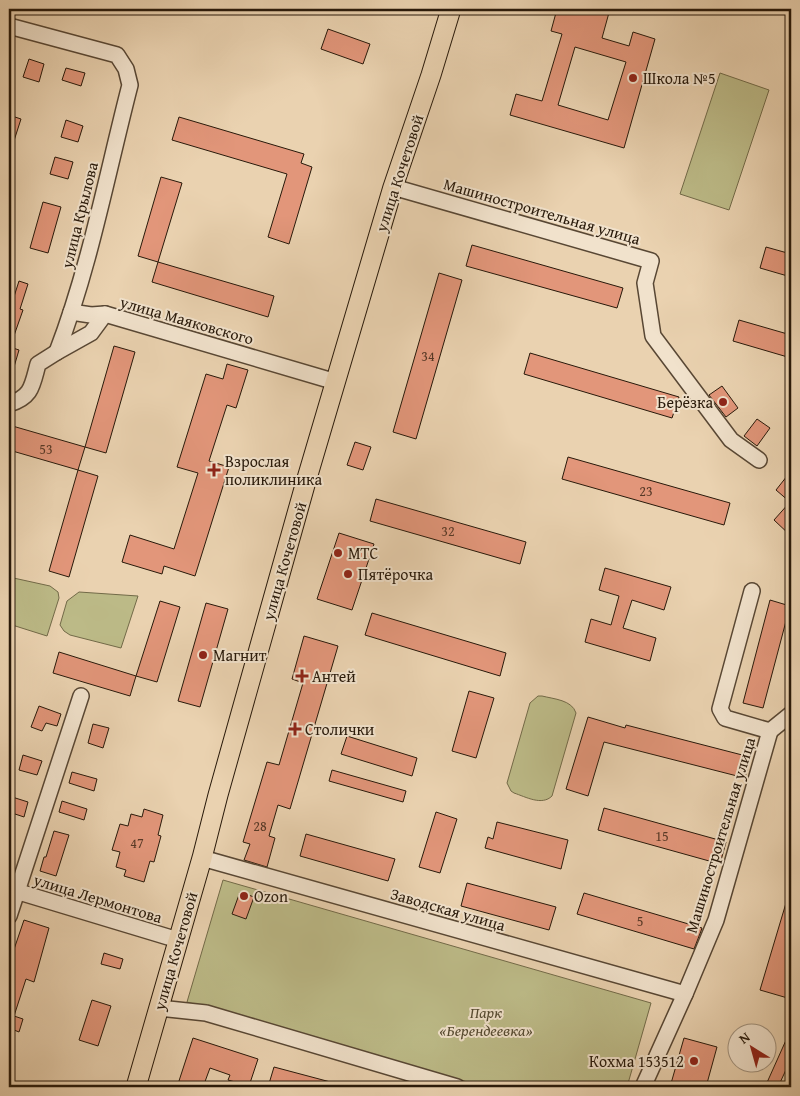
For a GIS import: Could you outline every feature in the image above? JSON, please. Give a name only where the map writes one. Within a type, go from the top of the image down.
[{"type":"main road","name":"улица Кочетовой","points":[[136,1087],[202,858],[305,485],[393,186],[432,75],[450,9]]},
{"type":"street","name":"улица Крылова","points":[[9,26],[117,55],[126,68],[130,86],[91,242],[71,312],[57,352]]},
{"type":"street","name":"Машиностроительная улица","points":[[393,186],[651,261],[645,283],[653,336],[731,440],[759,460]]},
{"type":"street","points":[[71,312],[91,315],[105,314]]},
{"type":"street","name":"улица Маяковского","points":[[9,404],[22,400],[32,388],[38,364],[91,333],[105,314],[336,382]]},
{"type":"street","points":[[752,591],[720,709],[725,718],[770,731],[791,714]]},
{"type":"street","points":[[9,916],[12,890],[81,696]]},
{"type":"street","name":"Машиностроительная улица","points":[[643,1087],[716,920],[770,731]]},
{"type":"street","name":"Заводская улица","points":[[202,858],[685,994]]},
{"type":"street","name":"улица Лермонтова","points":[[12,890],[178,940]]},
{"type":"street","points":[[159,1008],[206,1013],[448,1086]]},
{"type":"green space","points":[[720,73],[769,90],[729,210],[680,194]]},
{"type":"green space","points":[[9,577],[50,586],[58,592],[59,598],[47,636],[9,624]]},
{"type":"green space","points":[[79,592],[138,596],[121,648],[70,635],[64,631],[60,625],[67,601]]},
{"type":"green space","points":[[538,696],[557,699],[567,703],[571,705],[576,713],[552,796],[544,800],[514,793],[507,783],[530,703]]},
{"type":"green space","name":"Парк «Берендеевка»","points":[[223,880],[651,1003],[627,1087],[485,1087],[187,1002]]},
{"type":"building","name":"Школа №5","points":[[557,9],[610,9],[602,38],[629,46],[633,32],[655,39],[624,148],[510,115],[516,94],[542,101],[562,34],[551,31]],"holes":[[[575,47],[626,62],[608,120],[558,105]]]},
{"type":"building","points":[[328,29],[370,44],[363,64],[321,49]]},
{"type":"building","points":[[29,59],[44,64],[39,82],[23,77]]},
{"type":"building","points":[[66,68],[85,73],[81,86],[62,80]]},
{"type":"building","points":[[9,115],[21,119],[11,150],[9,150]]},
{"type":"building","points":[[179,117],[304,154],[301,163],[312,167],[289,244],[268,237],[287,174],[172,140]]},
{"type":"building","points":[[66,120],[83,126],[78,142],[61,137]]},
{"type":"building","points":[[55,157],[73,162],[68,179],[50,174]]},
{"type":"building","points":[[161,177],[182,183],[158,262],[138,256]]},
{"type":"building","points":[[43,202],[61,207],[48,253],[30,248]]},
{"type":"building","points":[[472,245],[623,288],[617,308],[466,266]]},
{"type":"building","points":[[766,247],[791,254],[791,277],[760,268]]},
{"type":"building","points":[[158,262],[274,296],[268,317],[152,282]]},
{"type":"building","points":[[439,273],[462,280],[416,439],[393,432]]},
{"type":"building","points":[[19,281],[28,284],[20,309],[23,310],[10,347],[19,350],[11,377],[9,376],[9,305],[11,306]]},
{"type":"building","points":[[739,320],[791,335],[791,358],[733,341]]},
{"type":"building","points":[[114,346],[135,352],[106,453],[85,447]]},
{"type":"building","points":[[530,353],[679,397],[672,418],[524,374]]},
{"type":"building","points":[[227,364],[248,370],[236,408],[227,405],[209,461],[229,467],[195,576],[164,566],[162,574],[122,562],[130,535],[174,549],[198,473],[177,467],[206,374],[223,379]]},
{"type":"building","name":"Берёзка","points":[[722,386],[738,408],[726,417],[709,395]]},
{"type":"building","points":[[757,419],[770,428],[757,446],[744,436]]},
{"type":"building","points":[[9,425],[85,447],[78,470],[9,450]]},
{"type":"building","points":[[355,442],[371,447],[363,470],[347,465]]},
{"type":"building","points":[[568,457],[730,503],[724,525],[562,479]]},
{"type":"building","points":[[78,470],[98,476],[69,577],[49,571]]},
{"type":"building","points":[[791,471],[791,536],[774,520],[790,502],[776,490]]},
{"type":"building","points":[[376,499],[526,542],[520,564],[370,521]]},
{"type":"building","points":[[339,533],[374,544],[352,610],[317,599]]},
{"type":"building","points":[[605,568],[671,587],[664,610],[632,600],[623,628],[656,638],[650,661],[585,642],[591,619],[611,625],[619,596],[599,590]]},
{"type":"building","points":[[770,600],[790,606],[763,708],[743,703]]},
{"type":"building","points":[[160,601],[180,607],[157,682],[136,676]]},
{"type":"building","name":"Магнит","points":[[206,603],[228,609],[200,707],[178,701]]},
{"type":"building","points":[[372,613],[506,653],[500,676],[365,635]]},
{"type":"building","points":[[304,636],[338,646],[290,809],[278,805],[269,836],[275,838],[267,867],[244,860],[250,844],[243,842],[267,762],[279,765],[303,683],[292,679]]},
{"type":"building","points":[[59,652],[136,676],[130,696],[53,673]]},
{"type":"building","points":[[469,691],[494,698],[476,758],[452,751]]},
{"type":"building","points":[[39,706],[61,714],[57,726],[46,723],[42,731],[31,727]]},
{"type":"building","points":[[588,717],[625,728],[626,725],[750,757],[745,778],[604,742],[588,796],[566,789]]},
{"type":"building","points":[[93,724],[109,728],[103,748],[88,743]]},
{"type":"building","points":[[347,736],[417,758],[412,776],[341,754]]},
{"type":"building","points":[[23,755],[42,761],[37,775],[19,770]]},
{"type":"building","points":[[332,770],[406,791],[403,802],[329,781]]},
{"type":"building","points":[[72,772],[97,779],[94,791],[69,783]]},
{"type":"building","points":[[9,796],[28,802],[24,817],[9,812]]},
{"type":"building","points":[[62,801],[87,809],[84,820],[59,812]]},
{"type":"building","points":[[604,808],[726,842],[720,864],[598,830]]},
{"type":"building","points":[[144,809],[163,815],[158,835],[161,836],[154,862],[150,861],[144,882],[124,876],[126,870],[116,867],[120,852],[112,850],[120,824],[128,826],[131,814],[142,817]]},
{"type":"building","points":[[436,812],[457,819],[440,873],[419,867]]},
{"type":"building","points":[[497,822],[568,840],[561,869],[485,848],[488,837],[493,839]]},
{"type":"building","points":[[54,831],[69,835],[56,876],[40,871]]},
{"type":"building","points":[[306,834],[395,859],[388,881],[300,856]]},
{"type":"building","points":[[467,883],[556,907],[549,930],[461,906]]},
{"type":"building","points":[[240,892],[254,897],[246,919],[232,914]]},
{"type":"building","points":[[584,893],[702,928],[694,949],[577,914]]},
{"type":"building","points":[[789,893],[791,893],[791,964],[788,974],[791,975],[791,999],[760,990]]},
{"type":"building","points":[[24,920],[49,928],[34,982],[26,979],[14,1016],[23,1019],[19,1032],[9,1028],[9,964]]},
{"type":"building","points":[[104,953],[123,959],[120,969],[101,964]]},
{"type":"building","points":[[92,1000],[111,1006],[98,1046],[79,1040]]},
{"type":"building","points":[[791,1029],[791,1059],[778,1087],[765,1087],[771,1074],[778,1074],[778,1058]]},
{"type":"building","points":[[193,1038],[258,1059],[249,1086],[228,1080],[230,1075],[210,1068],[203,1087],[177,1087]]},
{"type":"building","points":[[684,1038],[717,1047],[706,1087],[670,1087]]},
{"type":"building","points":[[274,1067],[338,1084],[337,1087],[268,1087]]},
{"type":"place","name":"Школа №5","points":[[633,78]]},
{"type":"place","name":"Берёзка","points":[[723,402]]},
{"type":"place","name":"Взрослая поликлиника","points":[[214,470]]},
{"type":"place","name":"МТС","points":[[338,553]]},
{"type":"place","name":"Пятёрочка","points":[[348,574]]},
{"type":"place","name":"Магнит","points":[[203,655]]},
{"type":"place","name":"Антей","points":[[302,676]]},
{"type":"place","name":"Столички","points":[[295,729]]},
{"type":"place","name":"Ozon","points":[[244,896]]},
{"type":"place","name":"Кохма 153512","points":[[694,1061]]}]
